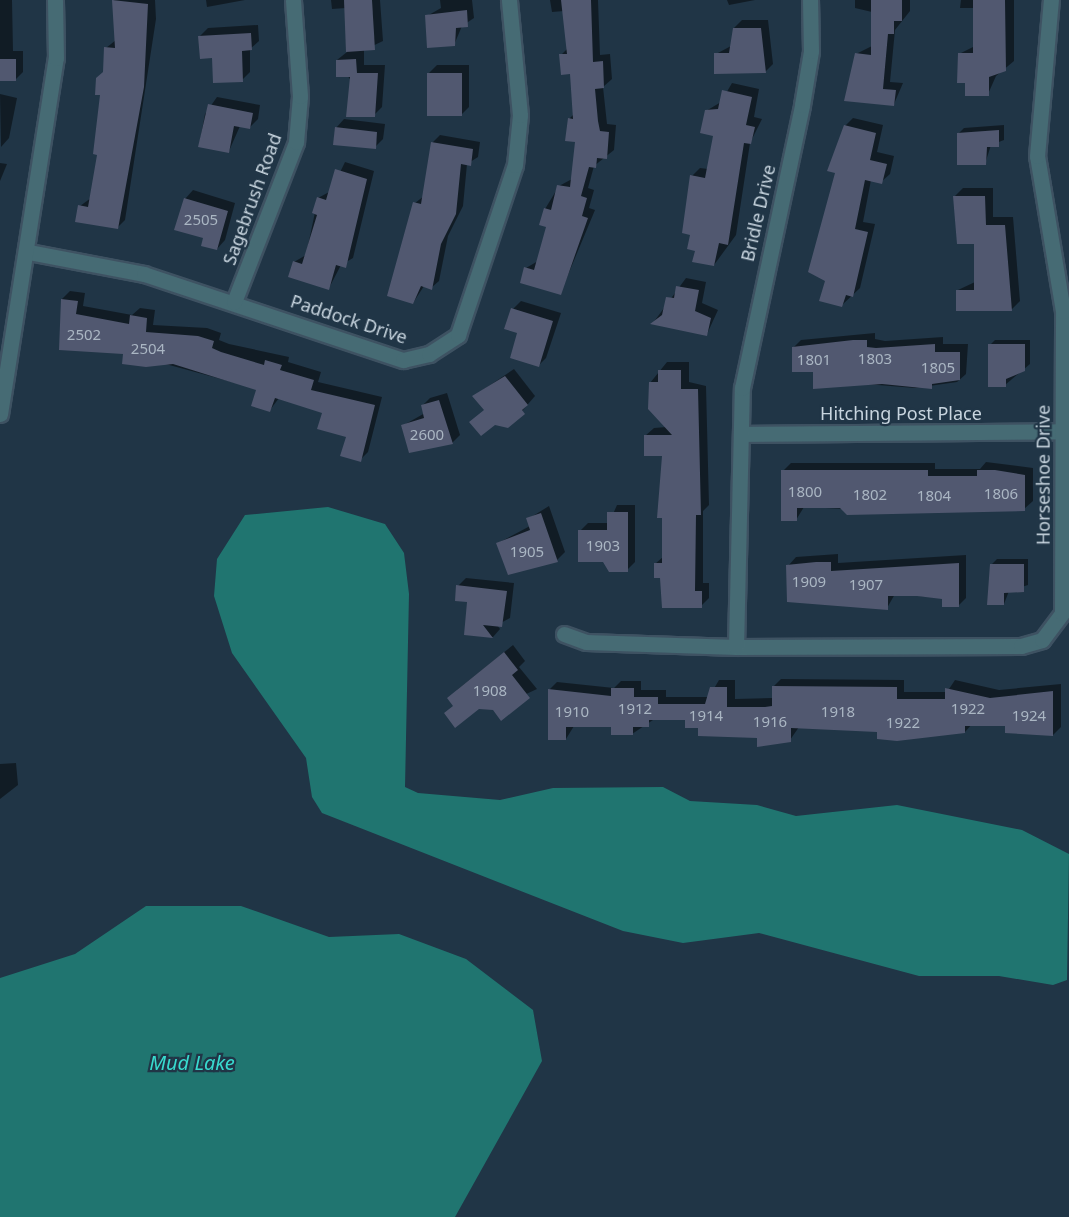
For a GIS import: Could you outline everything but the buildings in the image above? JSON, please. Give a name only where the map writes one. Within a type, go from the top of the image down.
[{"type":"street","points":[[0,414],[29,252],[56,58],[55,0]]},
{"type":"street","name":"Sagebrush Road","points":[[234,302],[296,142],[300,96],[293,0]]},
{"type":"street","name":"Paddock Drive","points":[[29,252],[144,274],[403,360],[429,354],[458,335],[515,165],[520,115],[509,0]]},
{"type":"street","name":"Bridle Drive","points":[[741,434],[747,352],[811,51],[810,0]]},
{"type":"street","name":"Horseshoe Drive","points":[[564,634],[586,642],[736,647],[1021,646],[1042,639],[1062,613],[1063,311],[1037,156],[1051,0]]},
{"type":"street","name":"Hitching Post Place","points":[[741,434],[1062,431]]},
{"type":"street","points":[[736,647],[741,434]]},
{"type":"water","points":[[328,507],[385,524],[404,553],[409,594],[405,787],[418,793],[500,800],[553,788],[663,787],[690,801],[757,805],[796,816],[897,805],[1022,830],[1069,854],[1067,980],[1053,985],[999,976],[919,976],[759,933],[683,943],[623,931],[322,813],[312,797],[306,758],[232,653],[214,596],[217,559],[245,515]]},
{"type":"water","name":"Mud Lake","points":[[146,906],[241,906],[329,937],[399,934],[466,959],[533,1010],[542,1061],[455,1217],[0,1217],[0,978],[75,954]]}]
